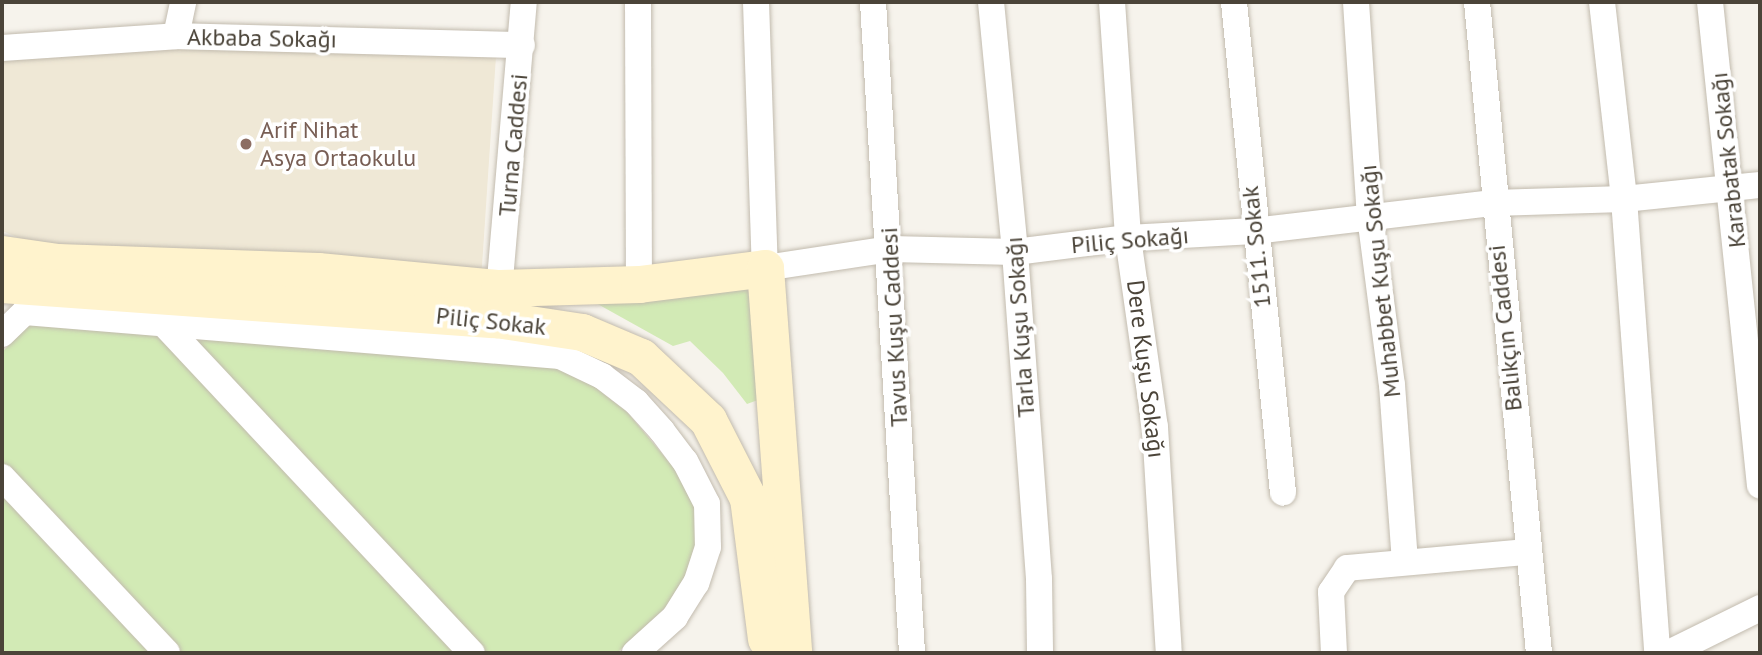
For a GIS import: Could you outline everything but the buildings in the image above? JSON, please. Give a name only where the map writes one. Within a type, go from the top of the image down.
[{"type":"street","points":[[176,36],[183,2]]},
{"type":"street","name":"Turna Caddesi","points":[[498,304],[524,2]]},
{"type":"street","points":[[638,2],[639,284]]},
{"type":"street","points":[[756,2],[765,268],[793,653]]},
{"type":"street","name":"Tavus Kuşu Caddesi","points":[[873,2],[890,249],[912,653]]},
{"type":"street","name":"Tarla Kuşu Sokağı","points":[[991,2],[1015,252],[1039,579],[1040,653]]},
{"type":"street","name":"Dere Kuşu Sokağı","points":[[1112,2],[1128,238],[1155,427],[1169,653]]},
{"type":"street","name":"1511. Sokak","points":[[1234,2],[1254,231],[1283,493]]},
{"type":"street","name":"Muhabbet Kuşu Sokağı","points":[[1356,2],[1370,216],[1392,385],[1405,561]]},
{"type":"street","name":"Balıkçın Caddesi","points":[[1477,2],[1493,203],[1539,653]]},
{"type":"street","points":[[1602,2],[1624,199],[1657,653]]},
{"type":"street","name":"Karabatak Sokağı","points":[[1710,2],[1760,485]]},
{"type":"street","name":"Akbaba Sokağı","points":[[2,48],[176,36],[522,45]]},
{"type":"street","name":"Piliç Sokağı","points":[[498,304],[890,249],[1015,252],[1128,238],[1254,231],[1493,203],[1624,199],[1760,185]]},
{"type":"street","name":"Piliç Sokak","points":[[2,254],[57,262],[318,271],[498,304],[594,337],[641,357],[708,419],[748,498],[767,653]]},
{"type":"street","name":"Piliç Sokak","points":[[2,284],[498,304]]},
{"type":"street","points":[[2,334],[25,312],[560,356],[602,376],[654,423],[685,461],[707,504],[708,547],[696,583],[675,617],[635,653]]},
{"type":"street","points":[[163,323],[472,653]]},
{"type":"street","points":[[654,423],[684,395]]},
{"type":"street","points":[[2,477],[167,653]]},
{"type":"street","points":[[1334,653],[1331,592],[1347,568],[1528,552]]},
{"type":"street","points":[[1669,653],[1760,608]]},
{"type":"shaded area","name":"Arif Nihat Asya Ortaokulu","points":[[162,45],[496,56],[481,281],[42,247],[2,231],[2,57]]},
{"type":"green space","points":[[755,281],[766,397],[747,404],[723,373],[690,341],[673,346],[594,302]]},
{"type":"green space","points":[[29,325],[163,336],[460,653],[176,653],[2,468],[2,352]]},
{"type":"green space","points":[[188,338],[557,368],[595,387],[627,412],[674,468],[695,507],[695,545],[685,577],[665,608],[617,653],[483,653]]},
{"type":"green space","points":[[2,488],[157,653],[2,653]]},
{"type":"place","name":"Arif Nihat Asya Ortaokulu","points":[[246,144]]}]
